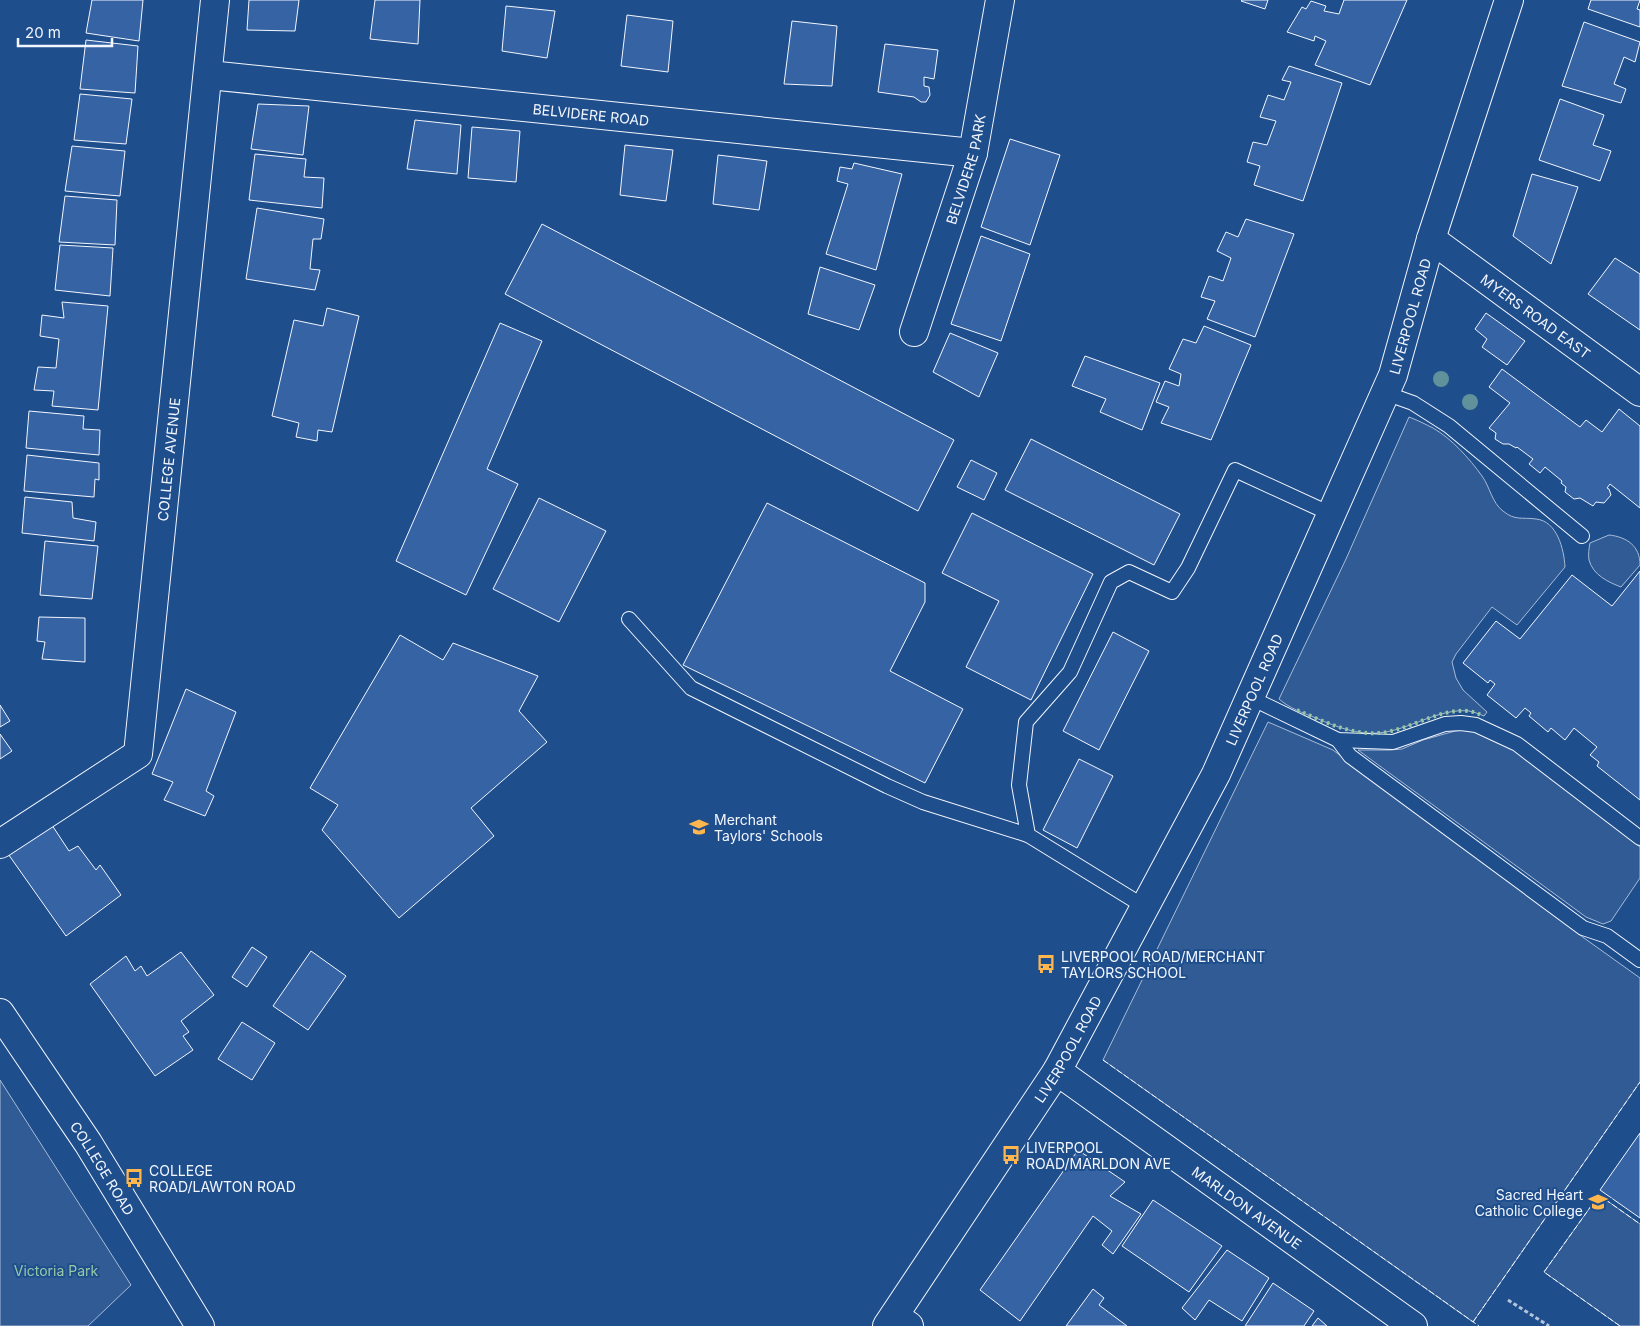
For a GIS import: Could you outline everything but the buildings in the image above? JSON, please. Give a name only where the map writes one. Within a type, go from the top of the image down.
[{"type":"main road","name":"COLLEGE AVENUE","points":[[0,844],[138,754],[209,75],[215,0]]},
{"type":"main road","name":"BELVIDERE PARK","points":[[914,332],[973,153],[1000,0]]},
{"type":"main road","name":"LIVERPOOL ROAD","points":[[897,1323],[1057,1071],[1216,774],[1393,375],[1431,239],[1510,0]]},
{"type":"main road","name":"BELVIDERE ROAD","points":[[209,75],[973,153]]},
{"type":"main road","name":"MYERS ROAD EAST","points":[[1431,239],[1640,392]]},
{"type":"main road","name":"COLLEGE ROAD","points":[[0,1013],[88,1143],[200,1326]]},
{"type":"main road","name":"MARLDON AVENUE","points":[[1057,1071],[1413,1326]]},
{"type":"lane","points":[[1385,393],[1413,403],[1449,426],[1582,536]]},
{"type":"lane","points":[[1028,835],[1019,785],[1026,722],[1070,672],[1111,582],[1129,572],[1172,592],[1188,568],[1235,470],[1331,514]]},
{"type":"lane","points":[[630,620],[691,688],[887,786],[923,802],[1028,835],[1145,907]]},
{"type":"lane","points":[[1249,698],[1338,740],[1393,742],[1445,724],[1460,723],[1476,726],[1517,744],[1640,838]]},
{"type":"lane","points":[[1338,740],[1350,756],[1583,928],[1607,936],[1640,960]]},
{"type":"path","points":[[1508,1300],[1549,1326]]},
{"type":"green space","points":[[1409,417],[1440,432],[1460,449],[1485,480],[1499,508],[1515,517],[1536,519],[1549,525],[1554,530],[1561,544],[1565,567],[1517,625],[1492,607],[1456,654],[1452,662],[1456,678],[1463,690],[1487,712],[1484,716],[1469,711],[1458,711],[1435,716],[1390,731],[1379,733],[1355,732],[1301,712],[1279,699],[1346,559]]},
{"type":"green space","points":[[1609,535],[1627,540],[1638,553],[1640,565],[1621,587],[1597,574],[1589,560],[1590,543]]},
{"type":"green space","points":[[1268,722],[1333,750],[1640,978],[1640,1082],[1473,1322],[1103,1060]]},
{"type":"green space","points":[[1466,730],[1494,739],[1521,754],[1640,847],[1640,878],[1611,921],[1603,924],[1586,917],[1358,750],[1402,749],[1423,740],[1455,731]]},
{"type":"green space","name":"Victoria Park","points":[[0,1080],[131,1285],[88,1326],[0,1326]]},
{"type":"green space","points":[[1599,1195],[1640,1224],[1640,1326],[1620,1326],[1544,1272]]},
{"type":"hedge","points":[[1297,710],[1347,730],[1368,733],[1390,731],[1435,716],[1457,711],[1469,711],[1484,716]]},
{"type":"fence","points":[[1103,1060],[1479,1326]]},
{"type":"fence","points":[[1473,1322],[1640,1082]]},
{"type":"fence","points":[[1620,1326],[1544,1272],[1599,1195],[1640,1224]]},
{"type":"place","name":"Merchant Taylors' Schools","points":[[699,827]]},
{"type":"place","name":"LIVERPOOL ROAD/MERCHANT TAYLORS SCHOOL","points":[[1046,964]]},
{"type":"place","name":"LIVERPOOL ROAD/MARLDON AVE","points":[[1011,1155]]},
{"type":"place","name":"COLLEGE ROAD/LAWTON ROAD","points":[[134,1178]]},
{"type":"place","name":"Sacred Heart Catholic College","points":[[1598,1202]]}]
